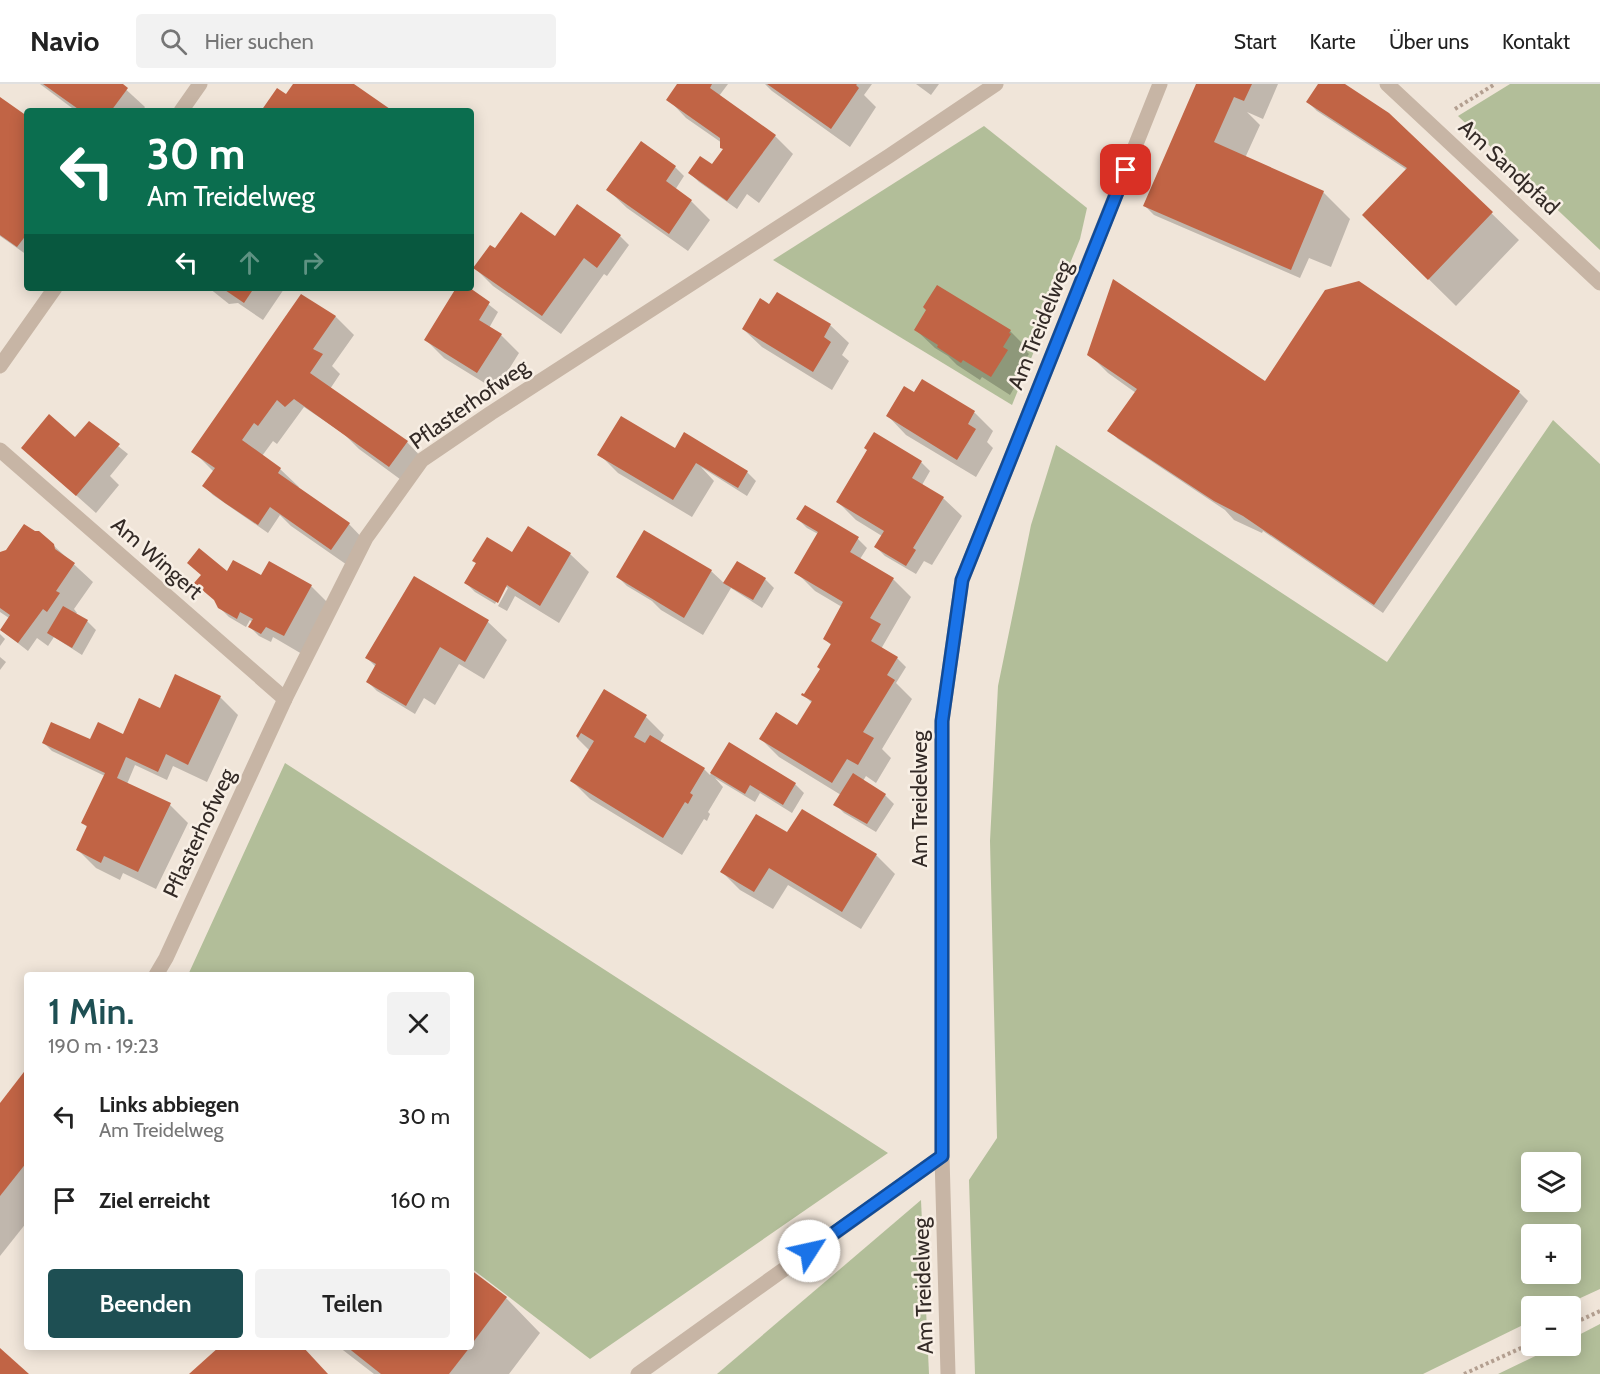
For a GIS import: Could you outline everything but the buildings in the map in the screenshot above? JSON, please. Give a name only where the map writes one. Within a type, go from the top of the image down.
[{"type":"street","points":[[183,108],[200,84]]},
{"type":"street","name":"Pflasterhofweg","points":[[158,972],[285,699],[366,538],[422,460],[996,84]]},
{"type":"street","name":"Am Treidelweg","points":[[948,1374],[942,1156],[942,721],[962,580],[1160,84]]},
{"type":"street","name":"Am Sandpfad","points":[[1388,84],[1600,283]]},
{"type":"street","points":[[0,366],[53,291]]},
{"type":"street","name":"Am Wingert","points":[[0,450],[285,699]]},
{"type":"street","points":[[638,1374],[942,1156]]},
{"type":"path","points":[[1430,124],[1495,84]]},
{"type":"path","points":[[1581,1319],[1600,1311]]},
{"type":"path","points":[[1464,1374],[1521,1348]]},
{"type":"green space","points":[[1510,84],[1600,84],[1600,250],[1458,116]]},
{"type":"green space","points":[[984,126],[1087,208],[1080,239],[1012,405],[773,260]]},
{"type":"green space","points":[[1553,420],[1600,464],[1600,1289],[1581,1298],[1521,1296],[1521,1326],[1423,1374],[975,1374],[969,1180],[997,1138],[990,841],[998,686],[1031,525],[1056,445],[1387,662]]},
{"type":"green space","points":[[285,763],[888,1153],[590,1359],[474,1270],[474,972],[189,972]]},
{"type":"green space","points":[[921,1200],[929,1374],[717,1374]]},
{"type":"green space","points":[[1600,1324],[1600,1374],[1498,1374],[1535,1356],[1581,1356],[1581,1334]]},
{"type":"route","points":[[809,1251],[942,1156],[942,721],[962,580],[1126,170]]}]
